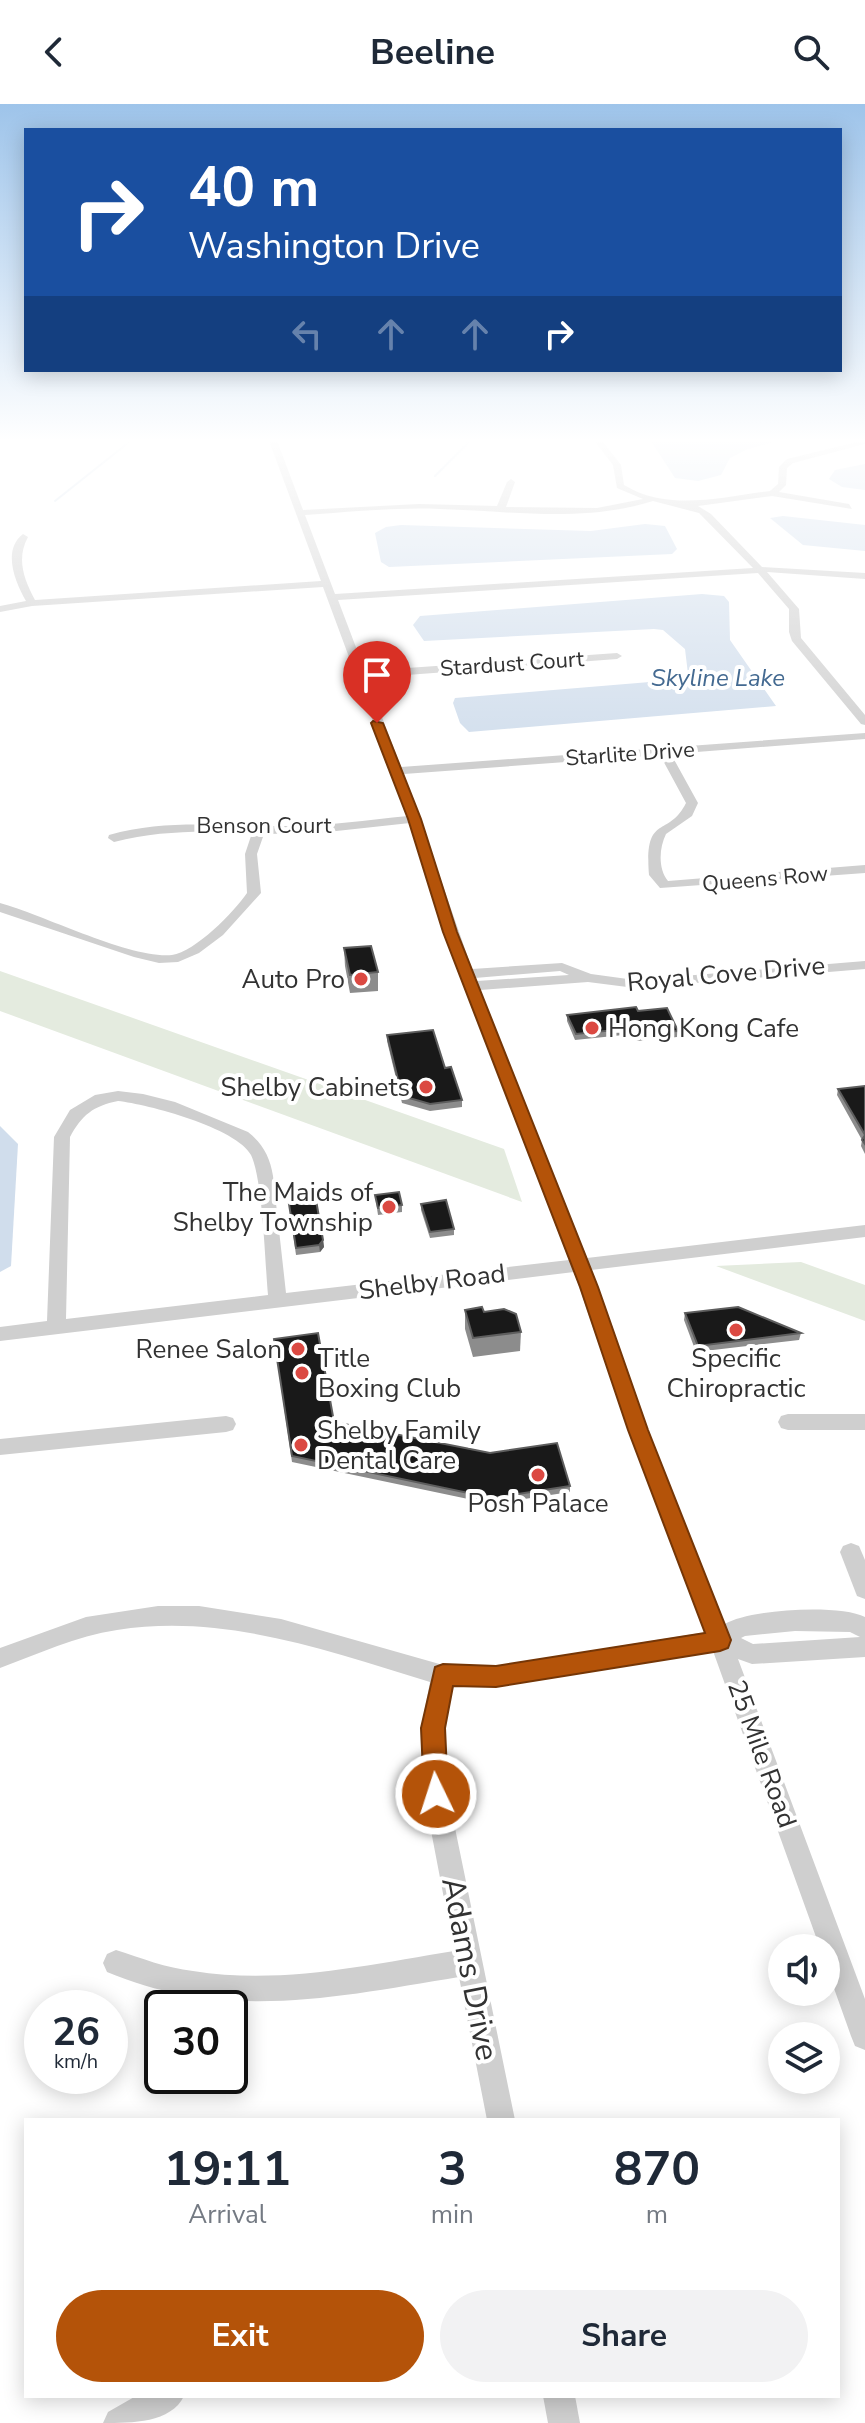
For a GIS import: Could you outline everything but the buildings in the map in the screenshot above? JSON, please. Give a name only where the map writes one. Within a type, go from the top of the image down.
[{"type":"street","points":[[19,546],[17,564],[30,600]]},
{"type":"street","name":"25 Mile Road","points":[[313,546],[415,819],[450,932],[579,1263],[638,1430],[720,1640],[865,2036]]},
{"type":"street","points":[[736,546],[793,608],[796,639],[865,722]]},
{"type":"street","points":[[331,597],[757,570],[785,569],[865,576]]},
{"type":"street","points":[[0,602],[325,582]]},
{"type":"street","points":[[0,609],[30,600]]},
{"type":"street","name":"Stardust Court","points":[[359,675],[617,656]]},
{"type":"street","name":"Starlite Drive","points":[[395,771],[865,736]]},
{"type":"street","name":"Queens Row","points":[[664,752],[692,803],[685,815],[668,824],[654,842],[656,875],[665,885],[865,869]]},
{"type":"street","name":"Benson Court","points":[[114,838],[135,831],[196,826],[308,829],[415,819]]},
{"type":"street","points":[[0,907],[154,959],[177,959],[196,948],[239,911],[254,893],[251,854],[259,830]]},
{"type":"street","name":"Royal Cove Drive","points":[[470,980],[588,978],[635,984],[865,965]]},
{"type":"street","points":[[56,1327],[62,1137],[66,1125],[85,1104],[105,1096],[140,1098],[217,1126],[253,1144],[265,1176],[278,1302]]},
{"type":"street","name":"Shelby Road","points":[[0,1334],[865,1231]]},
{"type":"street","points":[[788,1422],[865,1422]]},
{"type":"street","points":[[0,1447],[226,1424]]},
{"type":"street","points":[[851,1552],[865,1589]]},
{"type":"street","points":[[0,1658],[80,1628],[138,1617],[183,1615],[258,1623],[443,1675],[496,1676],[720,1640],[741,1626],[795,1621],[853,1622],[865,1629]]},
{"type":"street","points":[[720,1640],[752,1654],[865,1647]]},
{"type":"street","name":"Adams Drive","points":[[443,1675],[433,1728],[436,1794],[501,2118]]},
{"type":"street","points":[[116,1963],[192,1985],[238,1989],[316,1986],[468,1962]]},
{"type":"street","points":[[119,2423],[164,2398]]},
{"type":"street","points":[[559,2398],[564,2423]]},
{"type":"shaded area","points":[[0,971],[504,1149],[522,1202],[0,1011]]},
{"type":"shaded area","points":[[801,1262],[865,1285],[865,1321],[716,1266]]},
{"type":"water","points":[[378,546],[676,546],[677,549],[672,554],[389,567],[381,562]]},
{"type":"water","points":[[816,546],[865,546],[865,551]]},
{"type":"water","name":"Skyline Lake","points":[[702,594],[724,596],[729,602],[730,640],[776,706],[469,732],[460,723],[453,703],[455,698],[674,680],[688,674],[685,649],[663,630],[654,629],[424,641],[413,625],[420,616]]},
{"type":"water","points":[[0,1126],[18,1144],[11,1266],[0,1272]]},
{"type":"place","name":"Auto Pro","points":[[361,979]]},
{"type":"place","name":"Hong Kong Cafe","points":[[592,1028]]},
{"type":"place","name":"Shelby Cabinets","points":[[426,1087]]},
{"type":"place","name":"The Maids of Shelby Township","points":[[389,1207]]},
{"type":"place","name":"Specific Chiropractic","points":[[736,1330]]},
{"type":"place","name":"Renee Salon","points":[[298,1349]]},
{"type":"place","name":"Title Boxing Club","points":[[302,1373]]},
{"type":"place","name":"Shelby Family Dental Care","points":[[301,1445]]},
{"type":"place","name":"Posh Palace","points":[[538,1475]]},
{"type":"route","points":[[377,723],[415,819],[450,932],[589,1287],[638,1430],[720,1640],[496,1676],[443,1675],[436,1698],[433,1728],[436,1794]]}]
